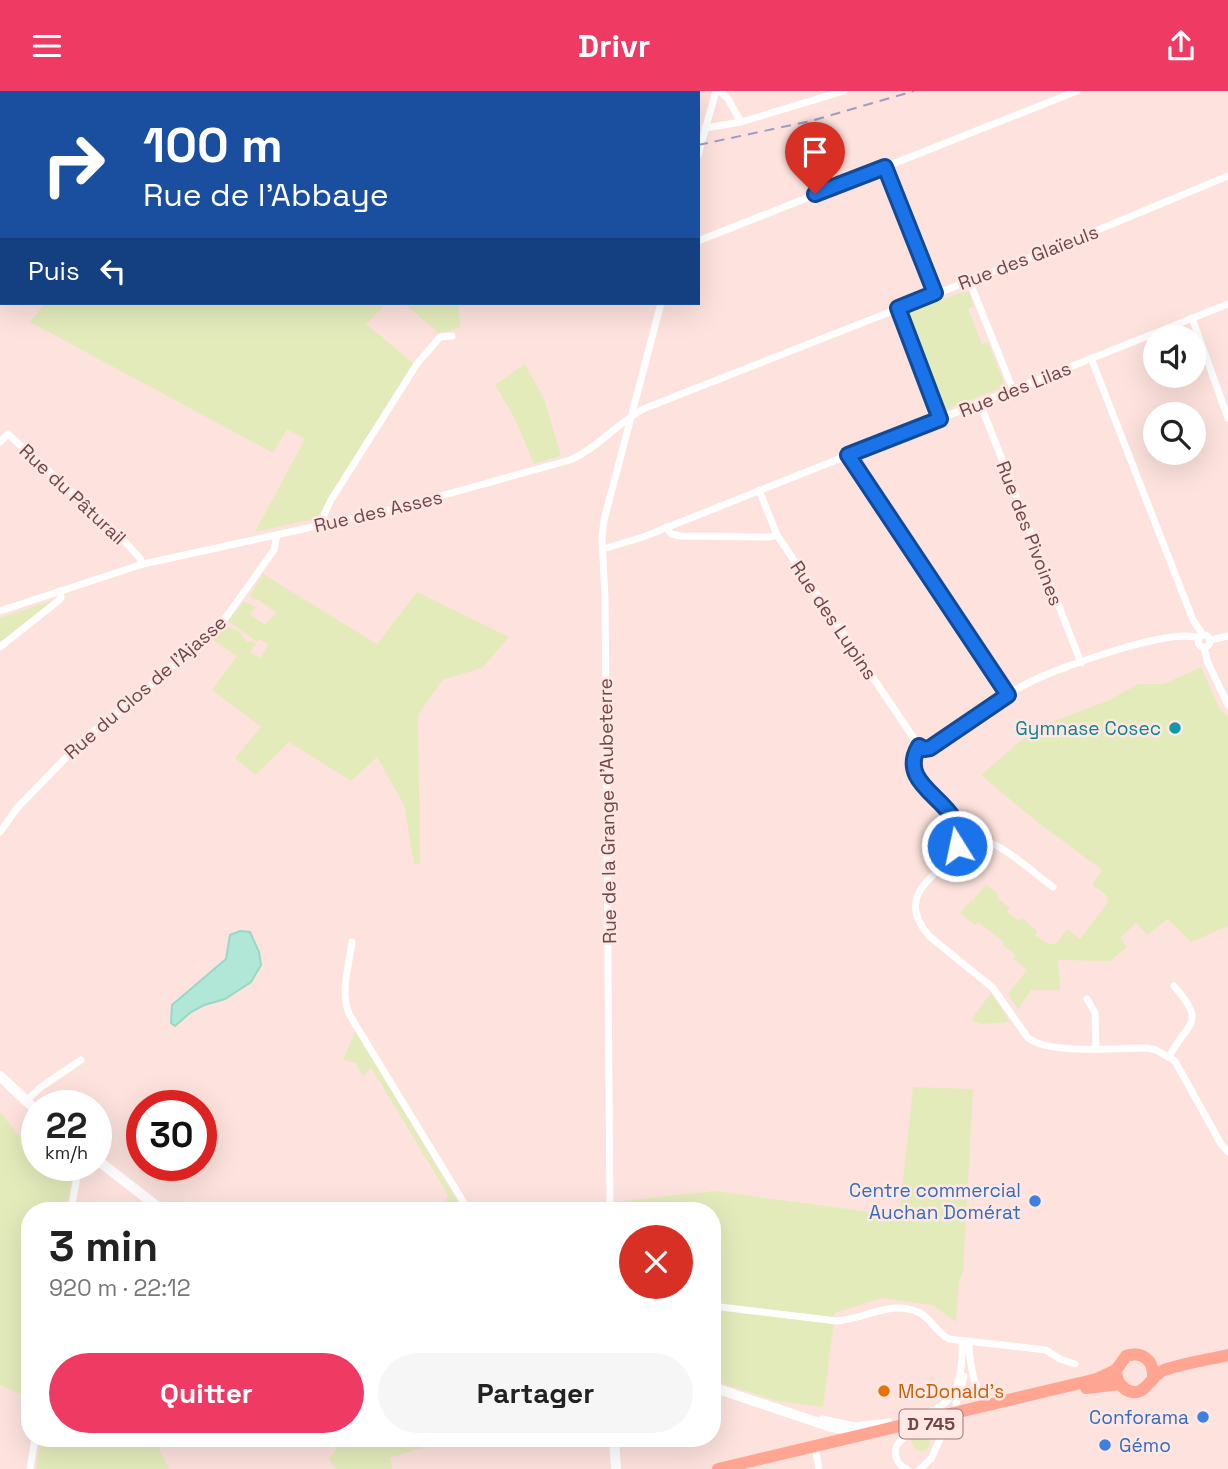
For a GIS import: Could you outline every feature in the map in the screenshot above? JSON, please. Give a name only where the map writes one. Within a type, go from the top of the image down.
[{"type":"main road","points":[[0,1076],[21,1098]]},
{"type":"main road","points":[[112,1171],[151,1202]]},
{"type":"main road","points":[[1149,1360],[1153,1377],[1150,1385],[1139,1391],[1127,1390],[1120,1384],[1116,1370],[1121,1360],[1132,1354],[1162,1362],[1228,1346]]},
{"type":"main road","points":[[1153,1377],[1163,1370],[1228,1355]]},
{"type":"main road","name":"D 745","points":[[742,1469],[873,1433],[1097,1379],[1116,1370]]},
{"type":"main road","name":"D 745","points":[[718,1469],[931,1425],[1092,1386],[1120,1384]]},
{"type":"main road","points":[[721,1390],[831,1427],[873,1433]]},
{"type":"main road","points":[[615,1447],[617,1469]]},
{"type":"street","points":[[700,149],[718,91],[728,99],[741,122]]},
{"type":"street","points":[[705,128],[741,122],[844,91]]},
{"type":"street","points":[[700,240],[1077,91]]},
{"type":"street","points":[[885,167],[935,293]]},
{"type":"street","name":"Rue des Glaïeuls","points":[[632,416],[1228,176]]},
{"type":"street","points":[[969,280],[1013,390]]},
{"type":"street","name":"Rue des Lilas","points":[[603,549],[666,527],[1228,304]]},
{"type":"street","points":[[632,416],[660,305]]},
{"type":"street","points":[[898,308],[940,419]]},
{"type":"street","points":[[1192,318],[1228,418]]},
{"type":"street","points":[[324,524],[324,515],[331,500],[416,364],[440,337],[452,336]]},
{"type":"street","points":[[1091,358],[1201,636],[1198,643],[1204,648],[1208,663],[1228,705]]},
{"type":"street","name":"Rue des Pivoines","points":[[980,403],[1081,663]]},
{"type":"street","name":"Rue des Asses","points":[[0,611],[143,564],[390,510],[570,460],[583,454],[632,416]]},
{"type":"street","name":"Rue de la Grange d'Aubeterre","points":[[610,1202],[603,549],[604,520],[632,416]]},
{"type":"street","name":"Rue du Pâturail","points":[[0,442],[8,434],[117,533],[143,564]]},
{"type":"street","points":[[848,455],[1008,695]]},
{"type":"street","name":"Rue des Lupins","points":[[759,490],[777,535],[919,746]]},
{"type":"street","points":[[666,527],[671,534],[681,536],[777,535]]},
{"type":"street","name":"Rue du Clos de l'Ajasse","points":[[0,832],[17,808],[85,737],[137,697],[224,620],[274,550],[277,535]]},
{"type":"street","points":[[0,647],[58,601],[61,598],[60,591]]},
{"type":"street","points":[[1211,640],[1209,636],[1187,635],[1142,643],[1034,680],[930,748],[919,746],[913,757],[913,768],[934,799],[957,821],[960,837],[957,846],[923,886],[917,898],[916,909],[922,927],[929,936],[993,988],[1028,1038],[1035,1043],[1057,1048],[1147,1048],[1175,1061],[1228,1152]]},
{"type":"street","points":[[1211,640],[1228,636]]},
{"type":"street","points":[[1204,648],[1208,647],[1211,640]]},
{"type":"street","points":[[960,837],[971,836],[992,843],[1053,887]]},
{"type":"street","points":[[352,942],[344,994],[349,1014],[464,1202]]},
{"type":"street","points":[[1168,1057],[1193,1018],[1190,1004],[1174,986]]},
{"type":"street","points":[[1087,999],[1095,1013],[1096,1048]]},
{"type":"street","points":[[38,1090],[81,1060]]},
{"type":"street","points":[[73,1202],[76,1181]]},
{"type":"street","points":[[721,1307],[838,1321],[851,1320],[887,1308],[904,1308],[922,1313],[940,1335],[965,1341],[1046,1350],[1075,1364]]},
{"type":"street","points":[[956,1404],[964,1379],[965,1341]]},
{"type":"street","points":[[965,1341],[975,1381],[981,1395],[987,1399],[1035,1390],[1052,1390]]},
{"type":"street","points":[[768,1405],[855,1426],[884,1423],[936,1411],[942,1407],[959,1381],[963,1365]]},
{"type":"street","points":[[907,1469],[896,1459],[897,1445],[908,1433],[931,1425]]},
{"type":"street","points":[[920,1469],[931,1459],[945,1428]]},
{"type":"street","points":[[30,1469],[34,1447]]},
{"type":"street","points":[[815,1449],[819,1469]]},
{"type":"green space","points":[[965,291],[969,293],[974,306],[968,309],[982,344],[988,342],[1004,382],[1003,387],[947,409],[942,408],[908,319],[910,312]]},
{"type":"green space","points":[[43,305],[383,305],[366,324],[413,363],[317,518],[255,532],[305,439],[287,429],[273,453],[30,322]]},
{"type":"green space","points":[[406,305],[458,305],[460,328],[439,333]]},
{"type":"green space","points":[[525,364],[544,399],[561,456],[534,464],[514,417],[495,385]]},
{"type":"green space","points":[[263,574],[377,644],[417,592],[509,637],[482,668],[442,680],[418,715],[420,864],[414,865],[404,805],[377,757],[351,781],[289,742],[255,775],[235,758],[261,727],[212,690],[237,656],[210,638],[224,625],[239,632],[247,642],[253,641],[256,644],[250,652],[260,658],[268,645],[260,639],[257,642],[228,621],[244,601],[256,607],[250,614],[265,625],[276,613],[259,600],[252,599],[250,595]]},
{"type":"green space","points":[[50,601],[52,603],[0,644],[0,618]]},
{"type":"green space","points":[[1201,667],[1219,708],[1228,717],[1228,926],[1191,942],[1168,919],[1147,935],[1136,923],[1120,938],[1127,947],[1110,961],[1058,960],[1060,990],[1031,990],[1018,1009],[1008,994],[1027,970],[1013,959],[1016,955],[1003,945],[1004,942],[978,922],[975,925],[960,913],[986,884],[999,895],[997,898],[1010,908],[1007,912],[1019,921],[1022,918],[1037,931],[1035,935],[1050,945],[1057,943],[1067,929],[1080,939],[1108,902],[1106,895],[1092,885],[1102,870],[1036,821],[981,775],[1026,736],[1049,723],[1110,700],[1138,684],[1164,684]]},
{"type":"green space","points":[[991,993],[1010,1022],[981,1024],[971,1020]]},
{"type":"green space","points":[[356,1030],[458,1202],[446,1202],[448,1195],[371,1067],[363,1077],[356,1063],[343,1060]]},
{"type":"green space","points":[[913,1087],[973,1089],[963,1271],[959,1282],[956,1322],[932,1305],[881,1298],[835,1313],[823,1407],[777,1401],[721,1383],[721,1202],[613,1202],[715,1191],[899,1216]]},
{"type":"green space","points":[[0,1112],[21,1138],[21,1181],[71,1181],[68,1202],[21,1202],[21,1394],[0,1385]]},
{"type":"green space","points":[[921,1433],[927,1436],[930,1442],[927,1448],[921,1451],[915,1448],[912,1442],[915,1436]]},
{"type":"green space","points":[[40,1447],[158,1447],[169,1469],[36,1469]]},
{"type":"green space","points":[[338,1447],[423,1447],[390,1458],[392,1469],[336,1469],[329,1459]]},
{"type":"water","points":[[240,931],[250,932],[259,952],[261,965],[251,982],[225,999],[191,1012],[175,1026],[171,1023],[172,1005],[226,959],[230,935]]},
{"type":"railway","points":[[700,145],[811,121],[914,91]]},
{"type":"place","name":"Gymnase Cosec","points":[[1175,728]]},
{"type":"place","name":"Centre commercial Auchan Domérat","points":[[1035,1201]]},
{"type":"place","name":"McDonald's","points":[[884,1391]]},
{"type":"place","name":"Conforama","points":[[1203,1417]]},
{"type":"place","name":"Gémo","points":[[1105,1445]]},
{"type":"route","points":[[815,194],[885,167],[935,293],[898,308],[940,419],[848,455],[1008,695],[930,748],[919,746],[913,757],[913,768],[934,799],[957,821],[960,837],[957,846]]}]
